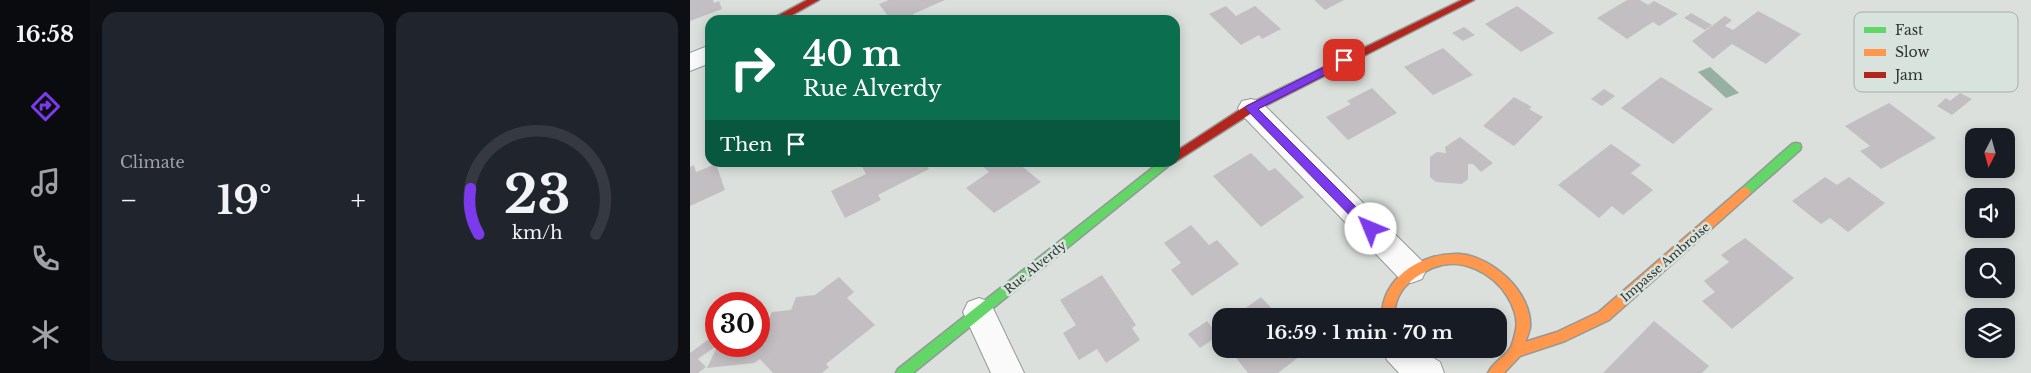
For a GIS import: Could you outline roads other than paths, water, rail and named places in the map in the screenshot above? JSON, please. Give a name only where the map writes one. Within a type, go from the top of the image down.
[{"type":"street","points":[[784,15],[814,0]]},
{"type":"street","points":[[1180,155],[1250,108],[1469,0]]},
{"type":"street","points":[[690,63],[705,56]]},
{"type":"street","points":[[1250,108],[1411,270]]},
{"type":"street","name":"Impasse Ambroise","points":[[1517,351],[1560,337],[1604,316],[1796,147]]},
{"type":"street","name":"Rue Alverdy","points":[[903,373],[1162,167]]},
{"type":"street","name":"Impasse Ambroise","points":[[1387,308],[1392,291],[1411,270],[1433,260],[1458,258],[1481,264],[1495,271],[1516,294],[1524,322],[1517,351],[1495,373]]},
{"type":"street","points":[[979,312],[1008,373]]},
{"type":"street","points":[[1406,358],[1423,372],[1428,373]]}]
